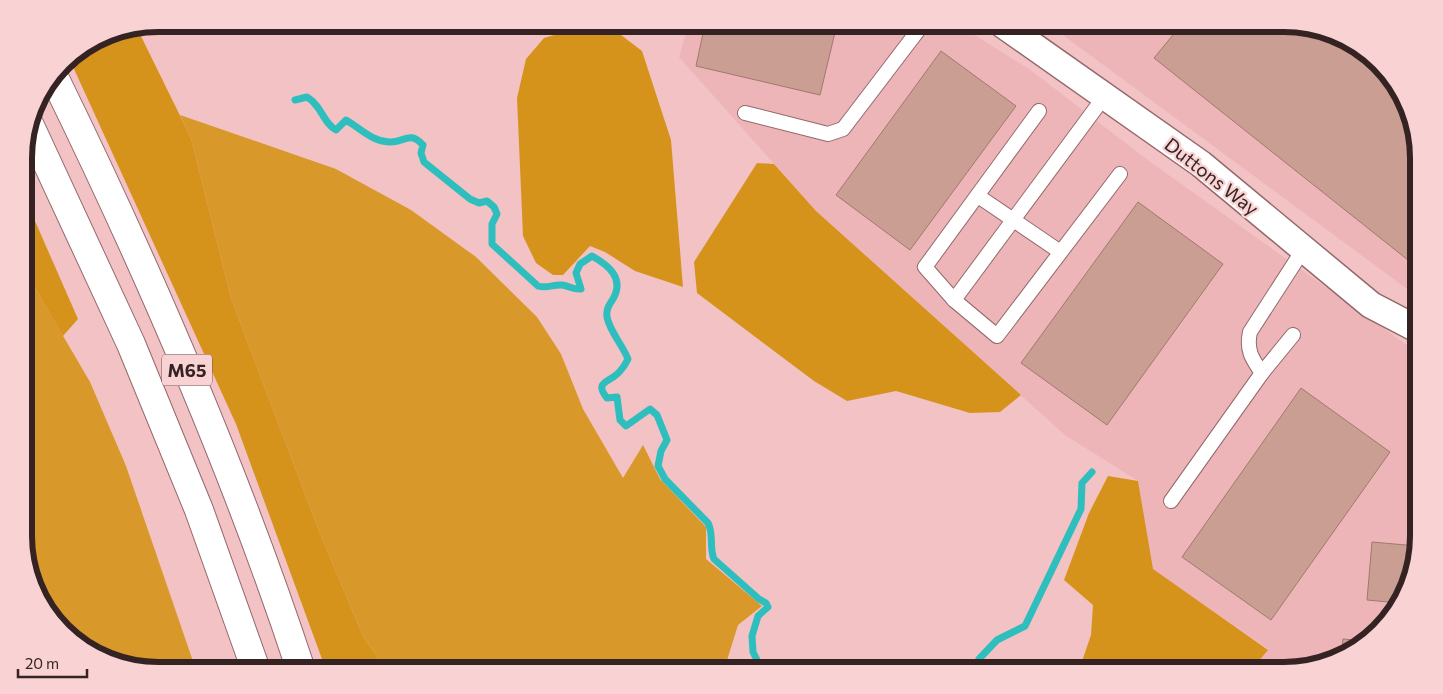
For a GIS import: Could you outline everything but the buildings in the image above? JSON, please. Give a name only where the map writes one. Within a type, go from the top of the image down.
[{"type":"highway","name":"M65","points":[[57,84],[158,301],[224,460],[298,662]]},
{"type":"highway","name":"M65","points":[[35,137],[131,344],[199,510],[253,662]]},
{"type":"street","name":"Duttons Way","points":[[1014,32],[1201,164],[1370,304],[1410,325]]},
{"type":"lane","points":[[745,113],[828,134],[843,128],[917,32]]},
{"type":"lane","points":[[954,300],[1104,97]]},
{"type":"lane","points":[[1038,111],[925,268],[954,300],[997,336],[1059,251],[1120,174]]},
{"type":"lane","points":[[978,196],[1059,251]]},
{"type":"lane","points":[[1262,374],[1252,359],[1247,346],[1250,332],[1303,250]]},
{"type":"lane","points":[[1171,501],[1262,374],[1293,336]]},
{"type":"shaded area","points":[[970,32],[1029,69],[1149,161],[1410,347],[1409,552],[1401,584],[1385,612],[1368,630],[1355,640],[1325,655],[1293,661],[1258,661],[1268,649],[1152,569],[1138,481],[1065,435],[816,211],[679,57],[686,33]]},
{"type":"shaded area","points":[[1059,32],[1285,32],[1309,35],[1333,42],[1361,58],[1374,69],[1394,95],[1406,126],[1410,158],[1410,291]]},
{"type":"shaded area","points":[[562,33],[621,35],[642,51],[671,140],[683,287],[635,271],[605,252],[590,246],[563,275],[553,275],[536,263],[523,236],[517,98],[526,59],[544,38]]},
{"type":"shaded area","points":[[140,34],[191,138],[231,298],[319,531],[363,636],[380,662],[323,662],[236,424],[73,66],[95,49],[126,37]]},
{"type":"shaded area","points":[[180,115],[336,169],[411,210],[476,257],[537,317],[561,354],[583,409],[623,478],[643,445],[660,479],[706,527],[706,559],[762,606],[738,625],[727,661],[380,662],[363,636],[319,531],[231,298],[191,138]]},
{"type":"shaded area","points":[[757,163],[774,164],[816,211],[1021,395],[1000,412],[970,413],[896,391],[847,401],[814,381],[697,293],[694,262]]},
{"type":"shaded area","points":[[33,216],[78,319],[63,336],[33,284]]},
{"type":"shaded area","points":[[33,284],[90,382],[126,466],[193,662],[158,662],[134,659],[110,652],[95,645],[69,625],[49,599],[42,584],[37,568],[32,536]]},
{"type":"shaded area","points":[[1108,476],[1138,481],[1153,569],[1268,650],[1259,661],[1082,661],[1091,635],[1093,605],[1064,580],[1089,513]]},
{"type":"waterway","points":[[295,100],[307,97],[336,130],[346,120],[372,137],[383,141],[394,142],[406,138],[414,138],[418,141],[423,145],[421,153],[424,162],[470,199],[479,203],[487,201],[494,207],[497,214],[492,224],[492,244],[538,286],[562,285],[581,289],[576,273],[580,264],[592,256],[609,268],[616,279],[617,285],[613,299],[608,307],[607,317],[628,359],[623,368],[603,384],[602,389],[607,398],[617,397],[620,420],[626,426],[650,409],[657,415],[667,440],[661,451],[658,466],[665,479],[708,523],[714,559],[766,603],[768,607],[758,616],[752,636],[753,652],[758,661]]},
{"type":"waterway","points":[[979,659],[997,640],[1025,626],[1081,509],[1082,483],[1092,472]]}]
